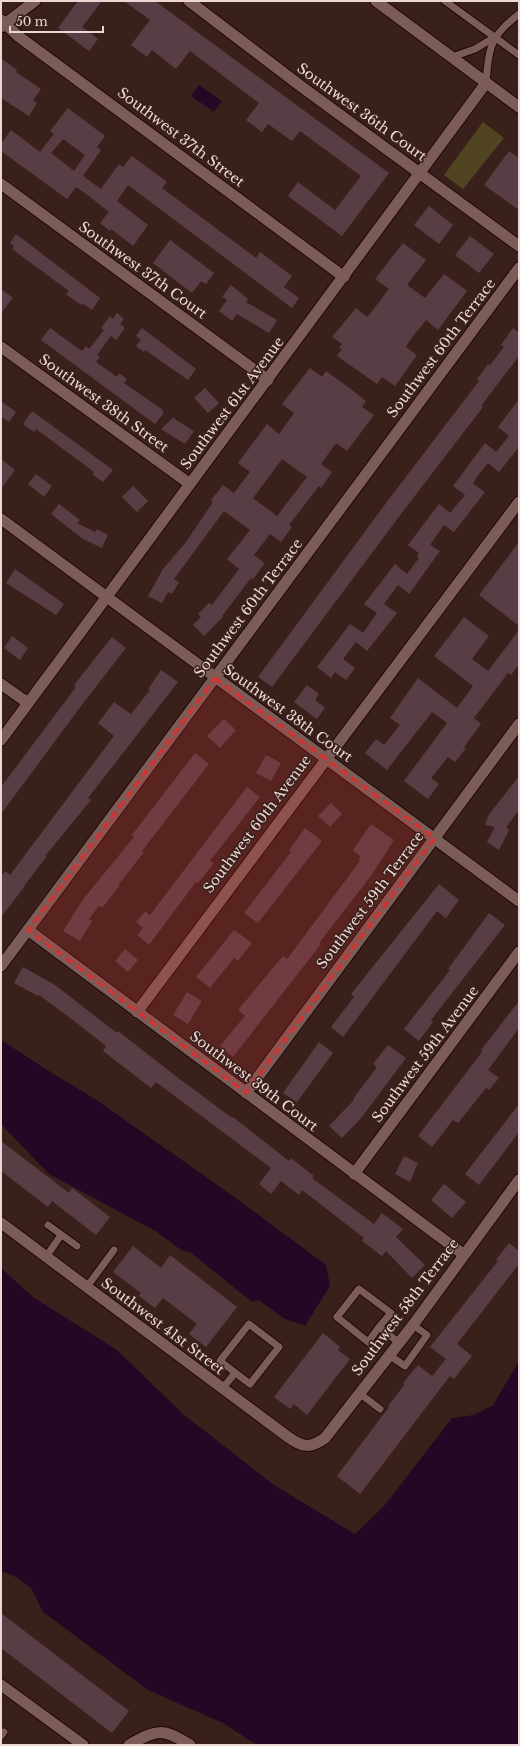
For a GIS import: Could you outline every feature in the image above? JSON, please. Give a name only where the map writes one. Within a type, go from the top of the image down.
[{"type":"street","points":[[2,24],[35,1]]},
{"type":"street","name":"Southwest 36th Court","points":[[188,1],[302,87],[519,246]]},
{"type":"street","points":[[376,1],[519,107]]},
{"type":"street","name":"Southwest 37th Street","points":[[2,24],[344,277]]},
{"type":"street","name":"Southwest 61st Avenue","points":[[1,740],[486,83]]},
{"type":"street","name":"Southwest 37th Court","points":[[1,184],[268,380]]},
{"type":"street","name":"Southwest 60th Terrace","points":[[1,966],[519,268]]},
{"type":"street","name":"Southwest 38th Street","points":[[1,346],[190,484]]},
{"type":"street","name":"Southwest 60th Avenue","points":[[136,1012],[325,758],[519,502]]},
{"type":"street","name":"Southwest 38th Court","points":[[1,519],[519,901]]},
{"type":"street","points":[[1,684],[28,703]]},
{"type":"street","name":"Southwest 59th Terrace","points":[[246,1093],[519,724]]},
{"type":"street","name":"Southwest 39th Court","points":[[28,930],[136,1012],[463,1254]]},
{"type":"street","name":"Southwest 59th Avenue","points":[[354,1174],[519,952]]},
{"type":"street","name":"Southwest 58th Terrace","points":[[310,1447],[325,1438],[398,1342],[413,1325],[463,1254],[519,1180]]},
{"type":"street","name":"Southwest 41st Street","points":[[1,1223],[86,1288],[296,1443],[302,1446],[310,1447]]},
{"type":"street","points":[[1,1685],[83,1745]]},
{"type":"street","points":[[129,1745],[159,1731],[172,1734],[190,1745]]},
{"type":"lane","points":[[445,1],[519,55]]},
{"type":"lane","points":[[486,83],[489,56],[495,37],[502,26],[519,14]]},
{"type":"lane","points":[[452,57],[474,49],[495,37]]},
{"type":"lane","points":[[48,1225],[77,1246]]},
{"type":"lane","points":[[46,1257],[61,1235]]},
{"type":"lane","points":[[86,1288],[114,1250]]},
{"type":"lane","points":[[360,1289],[391,1313],[379,1328],[368,1342],[337,1317],[360,1289]]},
{"type":"lane","points":[[248,1324],[279,1347],[250,1384],[235,1372],[220,1361],[248,1324]]},
{"type":"lane","points":[[389,1355],[405,1366],[427,1335],[413,1325]]},
{"type":"lane","points":[[379,1328],[398,1342]]},
{"type":"lane","points":[[222,1389],[235,1372]]},
{"type":"lane","points":[[359,1393],[380,1408]]},
{"type":"highlighted area","points":[[215,678],[435,838],[246,1093],[28,930]]},
{"type":"shaded area","points":[[199,85],[222,101],[214,112],[191,96]]},
{"type":"shaded area","points":[[483,122],[504,138],[463,189],[444,175]]},
{"type":"shaded area","points":[[1,1040],[98,1101],[233,1196],[326,1265],[330,1286],[305,1326],[283,1318],[259,1300],[252,1302],[191,1253],[181,1250],[157,1232],[49,1174],[1,1124]]},
{"type":"shaded area","points":[[1,1268],[33,1297],[117,1350],[183,1414],[274,1485],[355,1534],[384,1506],[452,1418],[474,1415],[493,1405],[519,1361],[519,1745],[257,1745],[223,1723],[148,1690],[43,1612],[31,1588],[14,1576],[1,1571]]},
{"type":"building","points":[[78,1],[102,1],[82,27],[98,39],[89,51],[58,28]]},
{"type":"building","points":[[124,1],[155,1],[389,173],[342,236],[288,196],[298,182],[335,210],[361,176],[300,131],[292,141],[268,124],[262,132],[246,120],[259,103],[190,51],[176,69],[152,50],[147,57],[131,45],[150,20]]},
{"type":"building","points":[[1,58],[17,70],[16,72],[41,89],[33,100],[37,103],[29,116],[1,98]]},
{"type":"building","points":[[68,108],[105,136],[97,147],[101,150],[83,176],[101,189],[119,164],[123,167],[132,156],[167,182],[162,188],[256,258],[260,252],[292,276],[284,287],[299,298],[292,308],[128,185],[117,201],[148,225],[133,246],[111,229],[110,231],[100,223],[109,212],[89,196],[76,187],[67,199],[1,151],[1,144],[11,130],[40,152],[54,134],[50,131]],"holes":[[[63,139],[85,155],[74,171],[51,153]]]},
{"type":"building","points":[[509,151],[519,158],[519,210],[484,185]]},
{"type":"building","points":[[429,206],[453,225],[439,244],[414,225]]},
{"type":"building","points":[[16,234],[100,298],[92,310],[82,303],[81,305],[66,294],[69,291],[12,249],[14,246],[10,243]]},
{"type":"building","points":[[470,236],[494,254],[479,273],[455,255]]},
{"type":"building","points":[[170,240],[214,273],[206,284],[201,281],[192,293],[153,263]]},
{"type":"building","points":[[403,243],[426,260],[407,285],[425,298],[444,274],[467,291],[438,330],[426,320],[410,340],[406,347],[417,355],[395,386],[382,377],[377,384],[337,356],[342,349],[339,348],[342,344],[332,337],[356,308],[367,317],[389,289],[375,279]]},
{"type":"building","points":[[231,285],[248,299],[246,302],[277,320],[269,333],[237,314],[232,321],[219,311],[227,300],[222,297]]},
{"type":"building","points":[[1,289],[13,298],[1,313]]},
{"type":"building","points":[[117,313],[124,319],[120,324],[125,328],[116,340],[111,336],[97,355],[100,357],[96,362],[117,377],[119,373],[127,379],[124,383],[163,410],[162,411],[164,413],[155,424],[41,340],[50,328],[82,351],[86,346],[89,349],[104,330],[101,328],[110,316],[113,319]]},
{"type":"building","points":[[142,328],[196,369],[188,380],[145,350],[144,352],[136,346],[141,340],[136,336]]},
{"type":"building","points":[[513,328],[519,333],[519,356],[481,406],[483,407],[272,687],[258,677],[386,503],[479,381],[477,379],[488,364],[490,365],[504,347],[501,345]]},
{"type":"building","points":[[310,368],[322,377],[326,371],[352,390],[366,401],[362,407],[374,415],[347,451],[336,443],[321,464],[332,472],[321,488],[319,486],[289,525],[292,527],[281,542],[270,534],[254,555],[265,563],[253,579],[251,578],[222,616],[223,617],[204,636],[193,625],[201,617],[198,614],[209,603],[212,605],[239,569],[227,559],[250,530],[224,511],[174,579],[179,582],[172,594],[168,592],[162,603],[148,596],[163,569],[186,542],[213,502],[211,500],[223,485],[234,493],[250,472],[238,463],[267,424],[279,434],[294,413],[282,404]],"holes":[[[282,459],[307,477],[277,516],[253,498]]]},
{"type":"building","points":[[205,388],[219,403],[208,413],[194,398]]},
{"type":"building","points":[[519,399],[519,447],[499,472],[488,463],[473,484],[485,492],[454,532],[444,525],[430,545],[440,551],[409,594],[398,585],[384,604],[397,613],[367,651],[356,642],[343,659],[355,668],[346,680],[335,672],[331,678],[317,667],[350,624],[363,633],[377,613],[364,604],[395,564],[407,574],[419,558],[417,557],[419,553],[408,545],[439,504],[450,513],[465,495],[453,486],[485,443],[496,452],[509,436],[498,427]]},
{"type":"building","points":[[1,401],[16,412],[9,422],[1,417]]},
{"type":"building","points":[[32,411],[113,470],[103,482],[93,475],[94,472],[36,429],[34,432],[23,424]]},
{"type":"building","points":[[173,418],[194,431],[185,444],[161,429]]},
{"type":"building","points":[[1,459],[15,470],[1,489]]},
{"type":"building","points":[[36,474],[52,486],[44,497],[28,484]]},
{"type":"building","points":[[133,486],[148,501],[137,512],[122,497]]},
{"type":"building","points":[[59,504],[80,520],[77,523],[95,532],[97,529],[108,535],[102,548],[83,539],[51,514]]},
{"type":"building","points":[[519,542],[519,626],[479,595]]},
{"type":"building","points":[[15,569],[64,604],[56,615],[6,583]]},
{"type":"building","points":[[464,617],[489,636],[472,659],[488,671],[519,630],[519,664],[511,675],[508,673],[474,718],[481,724],[464,747],[466,748],[455,762],[448,757],[431,778],[439,784],[428,799],[404,781],[447,723],[432,712],[387,770],[365,753],[376,739],[384,745],[400,725],[390,718],[418,678],[457,708],[473,686],[434,656]]},
{"type":"building","points":[[12,636],[28,648],[20,660],[4,648]]},
{"type":"building","points":[[112,637],[126,648],[1,814],[1,787],[76,687],[74,685]]},
{"type":"building","points":[[161,670],[178,682],[88,798],[91,800],[45,856],[47,856],[1,917],[1,877],[5,871],[10,875],[114,736],[98,723],[114,702],[131,714],[150,690],[148,689]]},
{"type":"building","points":[[307,685],[319,694],[315,700],[325,708],[317,719],[294,702]]},
{"type":"building","points":[[224,719],[236,730],[220,748],[207,736]]},
{"type":"building","points":[[195,753],[209,764],[142,851],[144,852],[103,907],[99,906],[89,919],[92,921],[80,941],[63,931],[84,898],[134,837],[132,835]]},
{"type":"building","points":[[266,755],[281,763],[271,781],[256,773]]},
{"type":"building","points":[[519,776],[519,810],[506,827],[509,830],[499,850],[487,842],[495,827],[485,825],[488,816]]},
{"type":"building","points":[[247,787],[260,797],[210,861],[214,863],[198,883],[196,882],[149,945],[137,935],[143,928],[136,922],[145,911],[150,915]]},
{"type":"building","points":[[331,803],[342,814],[330,827],[318,816]]},
{"type":"building","points":[[371,824],[394,840],[371,876],[319,943],[321,944],[233,1057],[220,1046],[245,1016],[238,1010],[283,956],[287,959],[360,861],[358,860],[361,857],[353,850]]},
{"type":"building","points":[[305,828],[322,841],[258,923],[244,913],[291,852],[289,850]]},
{"type":"building","points":[[439,884],[459,900],[446,918],[437,911],[343,1037],[331,1027],[354,997],[351,994]]},
{"type":"building","points":[[489,913],[505,925],[431,1020],[433,1022],[419,1041],[404,1029],[450,970],[448,969]]},
{"type":"building","points":[[234,930],[252,943],[238,961],[234,958],[210,988],[196,977]]},
{"type":"building","points":[[125,949],[138,960],[128,972],[115,961]]},
{"type":"building","points":[[23,967],[55,985],[117,1033],[118,1031],[289,1161],[291,1158],[314,1176],[312,1178],[374,1224],[382,1213],[403,1229],[396,1237],[425,1265],[412,1278],[386,1251],[382,1256],[362,1241],[364,1238],[302,1190],[299,1195],[281,1181],[271,1194],[259,1184],[271,1168],[156,1082],[151,1088],[103,1051],[106,1046],[69,1017],[39,995],[38,996],[14,983]]},
{"type":"building","points":[[187,992],[202,1001],[188,1024],[173,1015]]},
{"type":"building","points":[[519,1001],[519,1028],[488,1070],[499,1078],[489,1090],[486,1088],[458,1123],[453,1120],[432,1147],[418,1136]]},
{"type":"building","points":[[319,1042],[333,1053],[297,1102],[283,1093]]},
{"type":"building","points":[[388,1045],[406,1058],[362,1117],[342,1138],[329,1126],[354,1100],[353,1099],[377,1067],[373,1064]]},
{"type":"building","points":[[519,1104],[519,1132],[479,1185],[465,1174]]},
{"type":"building","points":[[1,1141],[69,1193],[72,1188],[110,1217],[96,1235],[52,1201],[48,1207],[1,1171]]},
{"type":"building","points":[[404,1156],[418,1163],[410,1182],[395,1174]]},
{"type":"building","points":[[444,1184],[466,1202],[452,1218],[431,1200]]},
{"type":"building","points":[[509,1243],[519,1251],[519,1264],[457,1344],[472,1356],[454,1379],[450,1376],[360,1494],[337,1476],[389,1407],[388,1406],[405,1384],[403,1383],[418,1365],[432,1376],[446,1359],[430,1347],[498,1261],[496,1260]]},
{"type":"building","points":[[133,1246],[161,1268],[170,1255],[237,1307],[206,1347],[189,1334],[197,1324],[163,1298],[155,1308],[139,1296],[141,1293],[113,1272]]},
{"type":"building","points":[[323,1333],[340,1347],[338,1350],[350,1359],[307,1415],[294,1404],[290,1409],[274,1397]]},
{"type":"building","points":[[1,1613],[129,1711],[112,1733],[1,1648]]}]
